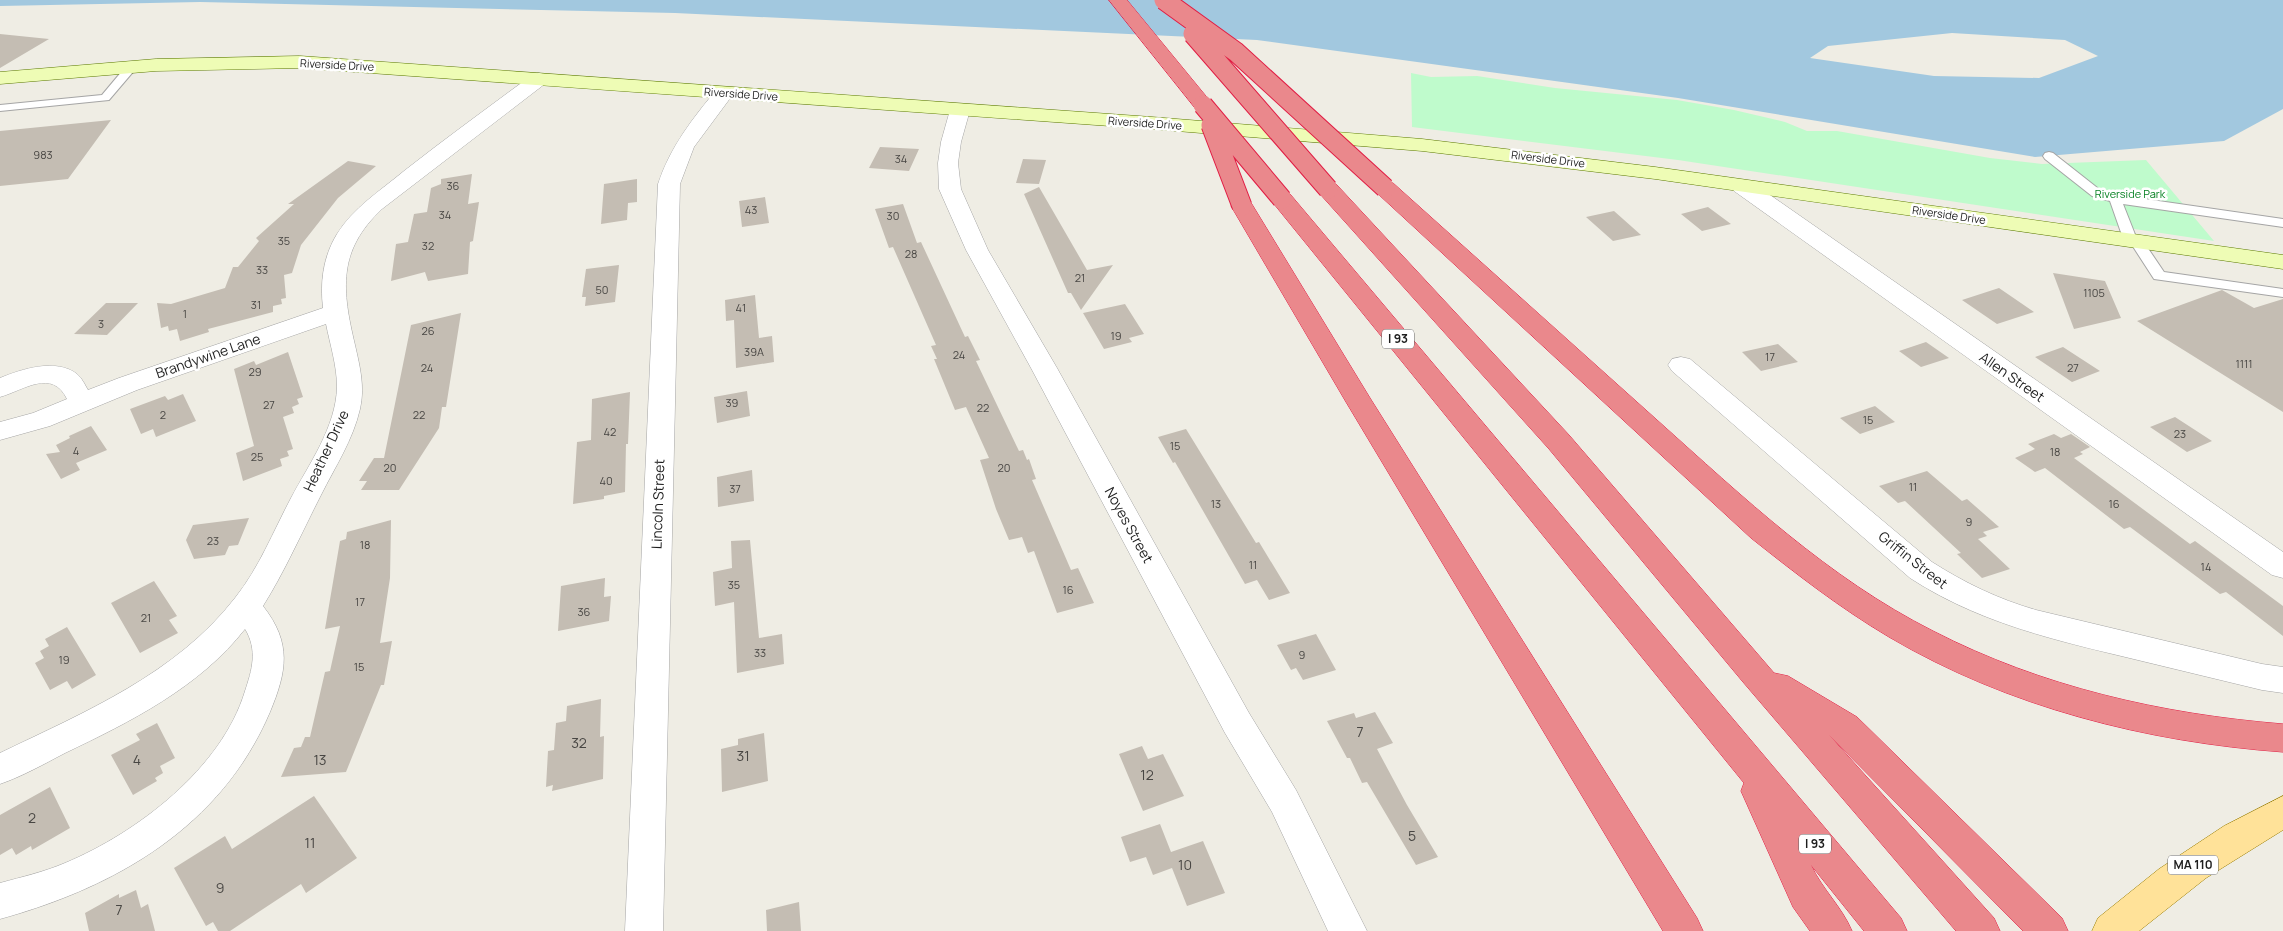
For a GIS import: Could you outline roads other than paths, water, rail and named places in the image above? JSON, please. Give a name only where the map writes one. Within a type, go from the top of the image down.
[{"type":"highway","name":"I 93","points":[[1118,0],[1888,931]]},
{"type":"highway","points":[[1164,0],[1236,52],[1761,530],[1820,576],[1890,622],[1923,641],[1964,660],[2044,692],[2142,720],[2234,736],[2283,738]]},
{"type":"highway","points":[[1164,0],[1328,189],[1559,442],[1754,673],[1971,919]]},
{"type":"highway","points":[[1204,104],[1242,206],[1359,402],[1684,931]]},
{"type":"highway","points":[[1754,673],[1845,727],[2049,931]]},
{"type":"highway","points":[[1742,756],[1806,895],[1833,931]]},
{"type":"main road","name":"Riverside Drive","points":[[0,78],[132,66],[300,62],[1422,145],[1538,157],[2283,262]]},
{"type":"main road","name":"MA 110","points":[[2111,931],[2141,904],[2199,860],[2283,812]]},
{"type":"street","name":"Heather Drive","points":[[0,769],[137,700],[180,670],[215,641],[246,608],[264,579],[331,446],[342,423],[349,400],[350,381],[332,293],[334,272],[349,234],[364,216],[425,164],[539,79]]},
{"type":"street","name":"Lincoln Street","points":[[644,931],[669,184],[673,165],[701,122],[724,93]]},
{"type":"street","name":"Noyes Street","points":[[960,110],[951,142],[948,163],[950,189],[977,250],[1044,368],[1237,723],[1284,801],[1348,931]]},
{"type":"street","name":"Allen Street","points":[[1742,186],[2283,567]]},
{"type":"street","name":"Brandywine Lane","points":[[0,431],[25,426],[155,374],[335,312]]},
{"type":"street","name":"Griffin Street","points":[[1681,365],[1921,570],[1958,594],[1997,611],[2028,621],[2262,677],[2283,680]]},
{"type":"street","points":[[0,388],[30,377],[58,376],[69,381],[82,403]]},
{"type":"street","points":[[0,901],[70,878],[115,856],[165,823],[207,786],[238,746],[255,711],[267,675],[270,644],[262,627],[246,608]]},
{"type":"lane","points":[[0,108],[105,98],[132,66]]},
{"type":"lane","points":[[2049,156],[2096,193],[2115,198],[2283,223]]},
{"type":"lane","points":[[2115,198],[2133,241],[2159,276],[2283,293]]},
{"type":"water","points":[[0,0],[2283,0],[2283,109],[2224,141],[2035,157],[1678,98],[1257,40],[675,13],[200,2],[0,6]],"holes":[[[1952,33],[2065,40],[2098,56],[2039,78],[1934,76],[1810,58],[1828,46]]]},
{"type":"park label","name":"Riverside Park","points":[[2130,194]]}]
